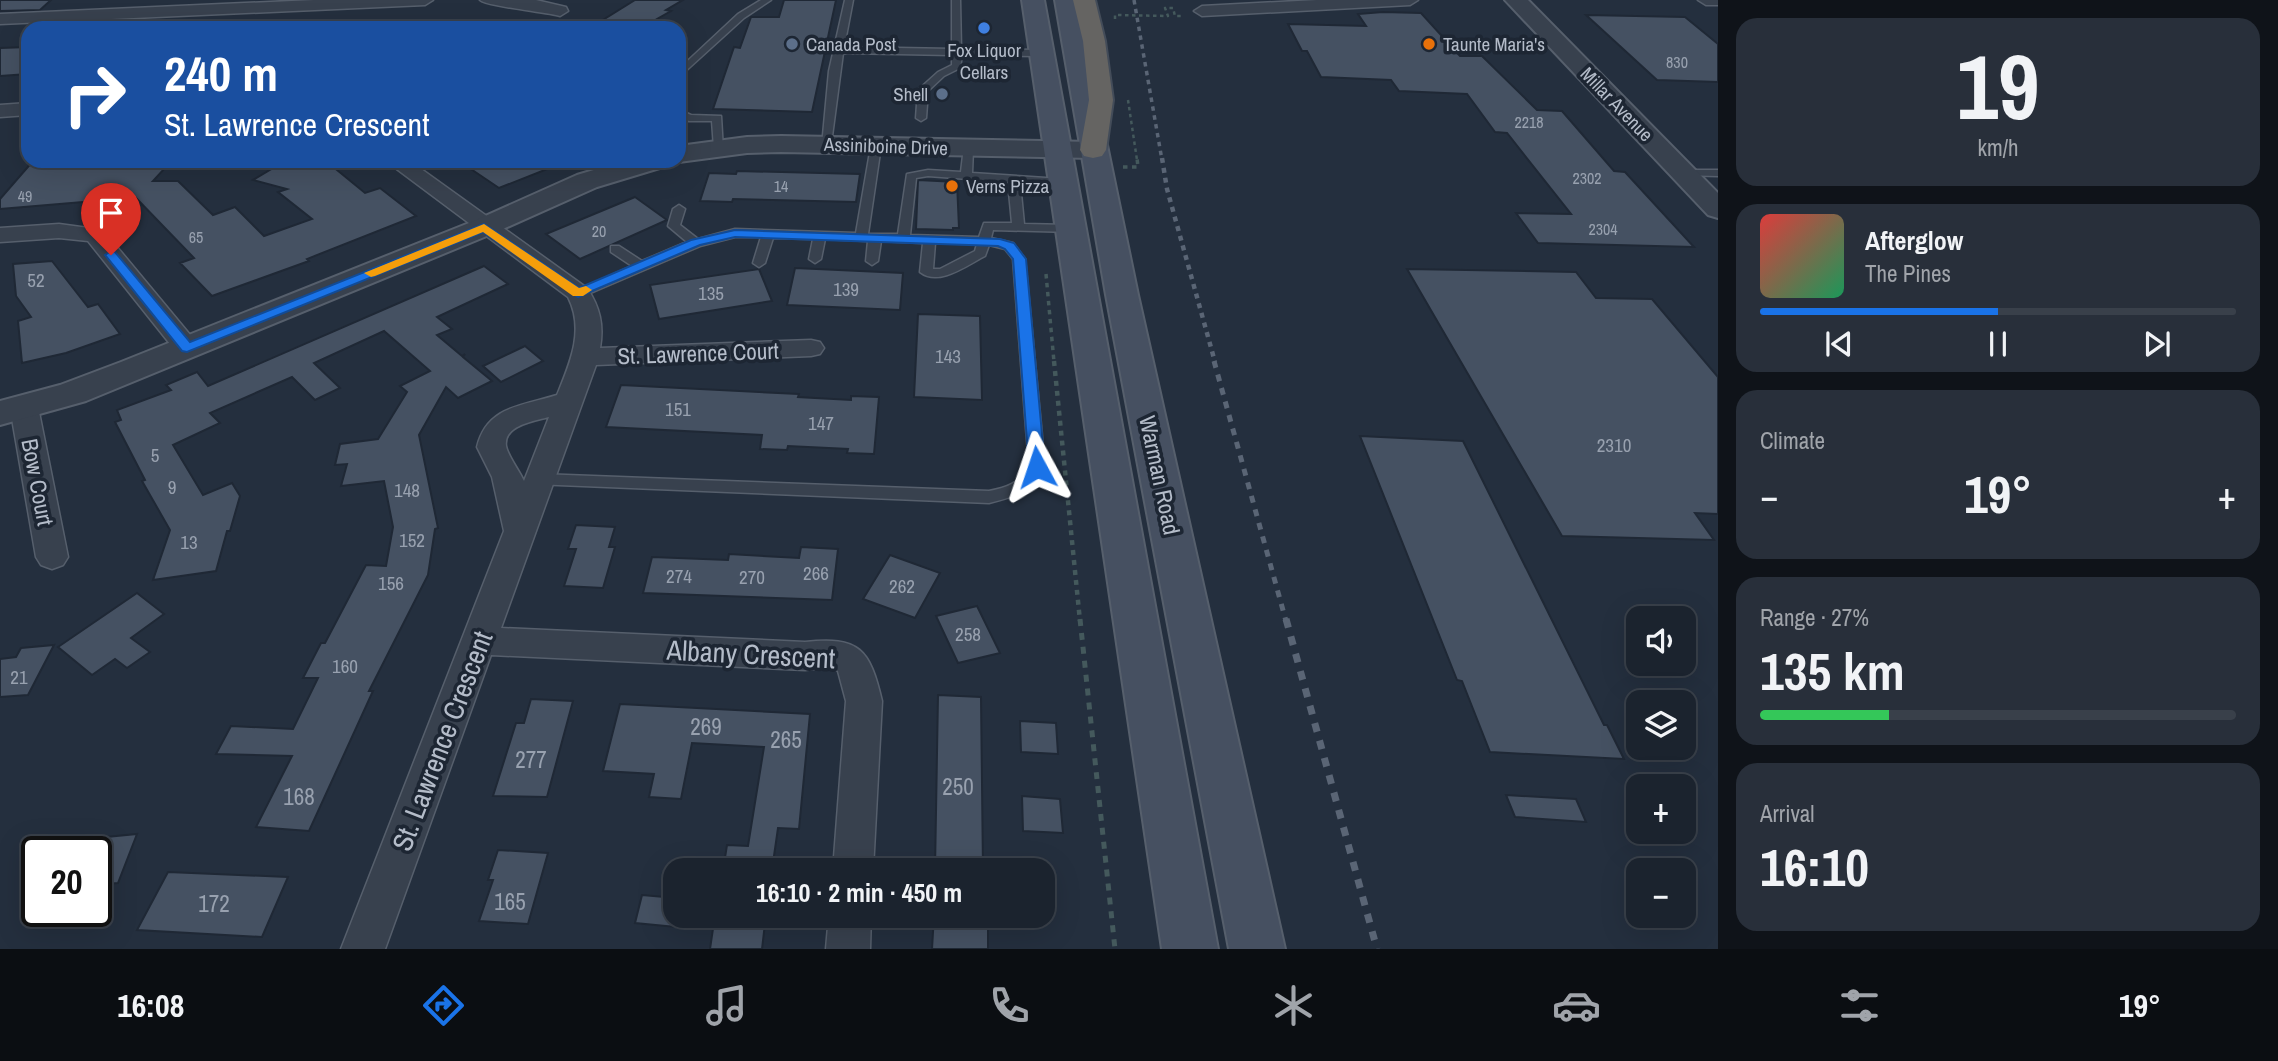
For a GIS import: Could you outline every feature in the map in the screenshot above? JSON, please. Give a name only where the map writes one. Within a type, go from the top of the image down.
[{"type":"highway","points":[[1070,161],[1101,100],[1094,41],[1084,0]]},
{"type":"main road","name":"Warman Road","points":[[1033,0],[1040,53],[1070,161],[1257,949]]},
{"type":"main road","name":"Warman Road","points":[[1066,0],[1070,161],[1056,228],[1152,703],[1190,949]]},
{"type":"street","points":[[0,19],[425,0]]},
{"type":"street","points":[[488,0],[567,7],[545,21]]},
{"type":"street","points":[[1201,6],[1410,0]]},
{"type":"street","name":"Millar Avenue","points":[[1516,0],[1718,209]]},
{"type":"street","points":[[1706,0],[1718,0]]},
{"type":"street","points":[[0,111],[21,110]]},
{"type":"street","name":"Assiniboine Drive","points":[[686,154],[719,148],[826,144],[876,146],[967,162],[1070,161]]},
{"type":"street","points":[[405,168],[578,293]]},
{"type":"street","points":[[12,410],[73,393],[484,227],[587,181],[630,168]]},
{"type":"street","points":[[0,235],[59,231],[95,235],[187,348]]},
{"type":"street","name":"St. Lawrence Crescent","points":[[363,949],[481,641],[584,357],[591,329],[590,315],[578,293]]},
{"type":"street","name":"St. Lawrence Court","points":[[584,357],[810,348]]},
{"type":"street","name":"St. Lawrence Crescent","points":[[520,532],[514,491],[491,447],[494,434],[504,421],[569,401]]},
{"type":"street","name":"Bow Court","points":[[12,410],[52,557]]},
{"type":"street","name":"Albany Crescent","points":[[481,641],[805,656],[835,653],[851,661],[859,677],[864,701],[854,858]]},
{"type":"street","points":[[848,949],[849,928]]},
{"type":"lane","points":[[686,67],[741,16],[767,0]]},
{"type":"lane","points":[[826,144],[838,50],[849,0]]},
{"type":"lane","points":[[921,118],[923,90],[941,74],[957,66],[956,0]]},
{"type":"lane","points":[[838,50],[1040,53]]},
{"type":"lane","points":[[686,116],[717,118],[719,148]]},
{"type":"lane","points":[[872,261],[868,237],[876,146]]},
{"type":"lane","points":[[904,238],[911,176],[967,162],[1014,180],[1070,161]]},
{"type":"lane","points":[[1683,173],[1718,173]]},
{"type":"lane","points":[[1014,180],[1018,227]]},
{"type":"lane","points":[[680,209],[674,226],[696,243]]},
{"type":"lane","points":[[929,239],[926,272],[942,273],[981,253],[988,226],[1056,228]]},
{"type":"lane","points":[[759,263],[768,233]]},
{"type":"lane","points":[[540,480],[989,497],[1022,486],[1033,476],[1037,467],[1019,259],[1009,246],[984,241],[768,233],[718,235],[578,293]]},
{"type":"lane","points":[[815,259],[820,235]]},
{"type":"lane","points":[[615,249],[643,267]]},
{"type":"path","points":[[1115,15],[1168,16],[1165,8],[1174,8],[1175,16],[1201,6]]},
{"type":"path","points":[[1056,228],[1071,535],[1115,949]]},
{"type":"building","points":[[0,0],[51,0],[40,10],[0,11]]},
{"type":"building","points":[[635,0],[683,0],[653,21],[601,21]]},
{"type":"building","points":[[784,0],[836,0],[812,112],[713,109],[734,47],[740,48],[751,17],[779,17]]},
{"type":"building","points":[[1421,13],[1460,56],[1482,56],[1537,110],[1562,111],[1614,171],[1625,172],[1694,247],[1538,243],[1516,213],[1571,214],[1507,133],[1495,132],[1467,94],[1399,91],[1391,80],[1321,77],[1307,51],[1302,51],[1288,24],[1366,26],[1358,14]]},
{"type":"building","points":[[1586,15],[1685,17],[1718,44],[1718,82],[1657,80]]},
{"type":"building","points":[[21,47],[21,74],[0,76],[0,48]]},
{"type":"building","points":[[27,168],[165,168],[153,181],[178,181],[213,215],[235,207],[264,236],[312,219],[278,192],[287,189],[253,180],[273,168],[335,168],[365,193],[380,188],[416,216],[307,259],[309,261],[212,296],[180,263],[194,258],[136,198],[0,209],[0,199]]},
{"type":"building","points":[[469,168],[550,168],[499,188]]},
{"type":"building","points":[[737,171],[860,174],[856,202],[733,199],[732,202],[700,201],[709,173],[736,174]]},
{"type":"building","points":[[918,180],[957,182],[959,228],[916,229]]},
{"type":"building","points":[[635,197],[667,220],[580,259],[546,234]]},
{"type":"building","points":[[52,261],[88,307],[98,304],[120,334],[66,353],[22,363],[18,321],[31,317],[16,296],[13,264]]},
{"type":"building","points":[[484,266],[508,284],[437,317],[452,329],[437,335],[462,356],[465,354],[463,357],[492,381],[458,398],[446,387],[419,435],[438,528],[435,529],[428,575],[369,691],[373,691],[309,831],[256,827],[292,756],[216,754],[231,726],[293,729],[318,678],[303,678],[321,643],[325,643],[366,565],[386,566],[393,527],[384,481],[341,486],[347,464],[335,465],[340,444],[378,439],[407,392],[400,386],[430,371],[384,331],[314,363],[340,388],[315,400],[292,377],[210,413],[220,423],[173,445],[203,495],[232,483],[240,496],[230,531],[227,531],[216,571],[153,580],[170,530],[142,481],[145,480],[115,422],[121,420],[117,410],[171,390],[166,385],[197,372],[208,386]]},
{"type":"building","points":[[795,268],[903,273],[900,310],[787,305]]},
{"type":"building","points":[[759,269],[772,301],[659,319],[650,285]]},
{"type":"building","points":[[1407,269],[1576,272],[1596,298],[1652,299],[1718,377],[1718,514],[1695,513],[1714,540],[1562,536]]},
{"type":"building","points":[[918,314],[980,316],[982,400],[914,397]]},
{"type":"building","points":[[525,346],[543,361],[501,382],[483,366]]},
{"type":"building","points":[[621,385],[799,394],[798,397],[851,400],[851,396],[879,397],[874,454],[847,453],[848,449],[788,446],[787,450],[760,449],[762,435],[606,427]]},
{"type":"building","points":[[1360,436],[1463,441],[1604,725],[1607,725],[1624,759],[1490,752],[1462,681],[1457,680]]},
{"type":"building","points":[[576,525],[615,527],[609,547],[615,547],[603,588],[564,586],[576,549],[568,549]]},
{"type":"building","points":[[801,547],[838,549],[832,600],[643,593],[652,557],[728,560],[729,554],[799,558]]},
{"type":"building","points":[[890,555],[940,573],[915,618],[863,599]]},
{"type":"building","points":[[137,593],[164,614],[131,638],[150,652],[127,668],[115,659],[92,675],[58,647]]},
{"type":"building","points":[[977,606],[1000,653],[958,663],[936,616]]},
{"type":"building","points":[[54,645],[28,695],[0,697],[0,659],[16,657],[21,648]]},
{"type":"building","points":[[938,695],[981,697],[983,858],[935,858]]},
{"type":"building","points":[[531,699],[573,701],[547,797],[493,796],[516,723],[524,723]]},
{"type":"building","points":[[620,704],[810,714],[799,829],[778,828],[774,858],[725,858],[727,845],[748,846],[764,747],[692,743],[681,799],[649,797],[654,774],[603,771]]},
{"type":"building","points":[[1020,721],[1056,723],[1058,754],[1021,752]]},
{"type":"building","points":[[1506,795],[1576,799],[1586,822],[1515,817]]},
{"type":"building","points":[[1022,796],[1060,799],[1063,833],[1023,831]]},
{"type":"building","points":[[137,834],[118,883],[112,884],[112,836]]},
{"type":"building","points":[[498,850],[548,853],[528,924],[479,921],[493,880],[488,880]]},
{"type":"building","points":[[168,872],[288,877],[262,937],[137,930]]},
{"type":"building","points":[[642,895],[663,897],[663,926],[635,923]]},
{"type":"building","points":[[713,928],[764,928],[762,949],[710,949]]},
{"type":"building","points":[[933,928],[988,928],[988,949],[932,949]]},
{"type":"railway","points":[[1134,0],[1162,160]]},
{"type":"railway","points":[[1162,158],[1167,189],[1215,362]]},
{"type":"railway","points":[[1214,361],[1286,621]]},
{"type":"railway","points":[[1286,619],[1377,949]]},
{"type":"slow traffic","points":[[371,273],[484,227],[578,293],[586,290]]},
{"type":"place","name":"Fox Liquor Cellars","points":[[984,28]]},
{"type":"place","name":"Canada Post","points":[[792,44]]},
{"type":"place","name":"Taunte Maria's","points":[[1429,44]]},
{"type":"place","name":"Shell","points":[[942,94]]},
{"type":"place","name":"Verns Pizza","points":[[952,186]]},
{"type":"route","points":[[111,255],[187,348],[484,227],[578,293],[718,235],[749,233],[1000,243],[1009,246],[1019,259],[1037,467]]}]
